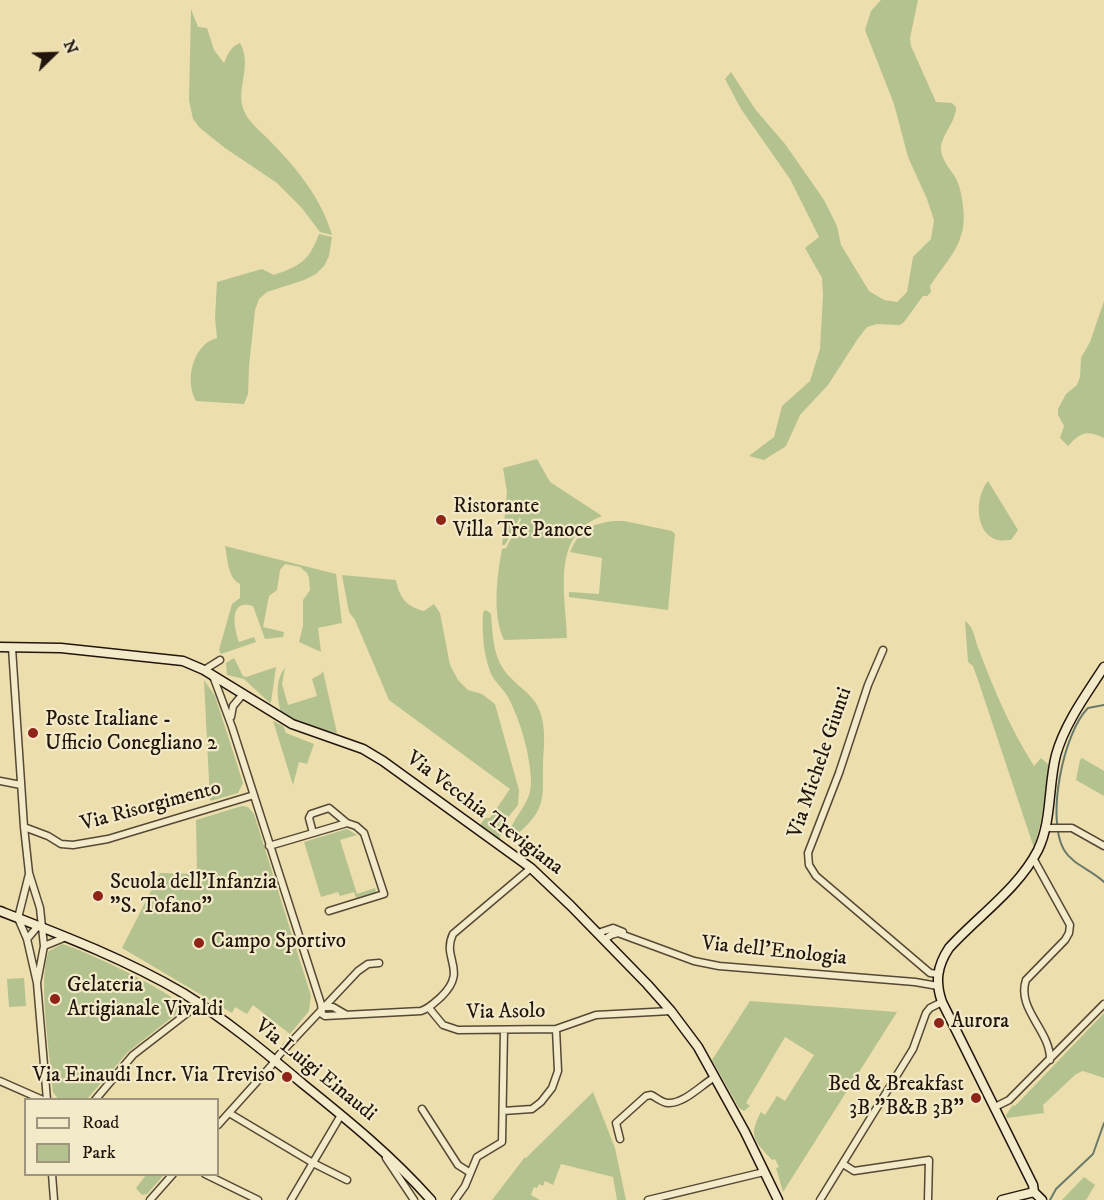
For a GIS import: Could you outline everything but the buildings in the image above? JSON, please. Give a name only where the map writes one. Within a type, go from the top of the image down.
[{"type":"street","name":"Via Vecchia Trevigiana","points":[[0,647],[62,648],[168,658],[208,672],[292,724],[373,754],[531,868],[671,1011],[698,1047],[715,1077],[778,1200]]},
{"type":"street","points":[[12,648],[24,827],[29,873],[40,908],[40,927],[44,946],[37,983]]},
{"type":"street","name":"Via Michele Giunti","points":[[883,650],[868,685],[839,773],[808,853],[808,861],[816,876],[930,973],[938,974]]},
{"type":"street","points":[[220,660],[208,672],[232,727],[320,1012]]},
{"type":"street","points":[[1002,1200],[1035,1197],[1033,1185],[942,1002],[938,974],[949,948],[1019,878],[1052,828],[1054,765],[1062,738],[1075,712],[1104,667]]},
{"type":"street","points":[[223,702],[226,693],[239,691],[231,710],[232,727]]},
{"type":"street","points":[[0,781],[21,785]]},
{"type":"street","name":"Via Risorgimento","points":[[24,827],[48,836],[61,844],[73,846],[114,837],[254,795]]},
{"type":"street","points":[[313,833],[309,818],[311,814],[329,808],[347,823],[356,826],[364,833],[384,894],[329,910]]},
{"type":"street","points":[[270,846],[347,823]]},
{"type":"street","points":[[1052,828],[1077,829],[1104,846]]},
{"type":"street","points":[[1033,858],[1070,925],[1065,940],[1026,980],[1024,987],[1026,1002],[1048,1045],[1050,1060]]},
{"type":"street","points":[[320,1012],[328,1006],[346,1014],[422,1011],[429,1008],[453,984],[450,945],[453,934],[531,868]]},
{"type":"street","points":[[29,873],[18,918],[27,939],[37,983],[45,1098]]},
{"type":"street","name":"Via Luigi Einaudi","points":[[0,911],[124,962],[183,993],[275,1061],[378,1145],[431,1200]]},
{"type":"street","points":[[27,939],[40,927]]},
{"type":"street","name":"Via dell'Enologia","points":[[601,937],[618,933],[694,961],[719,966],[915,982],[938,986]]},
{"type":"street","points":[[44,946],[67,937]]},
{"type":"street","points":[[219,1124],[363,967],[378,963]]},
{"type":"street","name":"Via dell'Enologia","points":[[915,982],[938,974]]},
{"type":"street","points":[[820,1200],[913,1049],[926,1013],[930,1008],[942,1002]]},
{"type":"street","points":[[97,1098],[133,1055],[199,1004]]},
{"type":"street","points":[[995,1107],[1009,1100],[1104,1004]]},
{"type":"street","name":"Via Asolo","points":[[429,1008],[439,1021],[452,1029],[504,1030],[556,1029],[596,1015],[671,1011]]},
{"type":"street","name":"Via Asolo","points":[[503,1112],[532,1109],[552,1088],[558,1071],[556,1029]]},
{"type":"street","points":[[455,1200],[465,1186],[469,1172],[477,1158],[502,1142],[504,1030]]},
{"type":"street","points":[[620,1139],[616,1123],[646,1096],[651,1095],[666,1103],[672,1103],[683,1099],[715,1077]]},
{"type":"street","points":[[0,1081],[40,1098]]},
{"type":"street","points":[[422,1109],[458,1165],[469,1172]]},
{"type":"street","points":[[229,1113],[313,1163],[347,1180]]},
{"type":"street","points":[[291,1200],[341,1115]]},
{"type":"street","points":[[378,1145],[414,1200]]},
{"type":"street","points":[[843,1164],[854,1171],[929,1160],[928,1200]]},
{"type":"street","points":[[648,1200],[764,1172]]},
{"type":"street","points":[[52,1176],[54,1200]]},
{"type":"street","points":[[150,1200],[171,1176]]},
{"type":"street","points":[[209,1176],[258,1200]]},
{"type":"green space","points":[[881,0],[918,0],[910,38],[911,46],[936,102],[952,103],[956,107],[941,150],[960,189],[964,219],[960,240],[930,286],[931,292],[923,296],[904,322],[900,325],[877,324],[867,327],[828,385],[800,415],[786,446],[764,460],[749,456],[774,437],[782,406],[810,381],[820,349],[822,278],[805,248],[819,237],[790,179],[741,109],[725,79],[731,72],[755,109],[785,144],[824,200],[837,226],[841,245],[869,291],[884,300],[897,302],[907,292],[913,257],[931,239],[934,220],[908,157],[894,104],[865,30],[871,11]]},
{"type":"green space","points":[[191,9],[198,27],[207,28],[214,50],[224,63],[232,49],[240,43],[245,60],[241,94],[244,111],[308,185],[322,209],[332,235],[320,232],[301,207],[277,183],[225,148],[200,128],[193,119],[189,100]]},
{"type":"green space","points":[[319,234],[332,237],[329,256],[324,266],[316,274],[267,292],[259,299],[255,310],[248,394],[244,404],[196,401],[191,384],[193,364],[202,348],[217,338],[215,318],[217,282],[262,269],[274,275],[291,269],[311,251]]},
{"type":"green space","points":[[1104,301],[1104,438],[1088,433],[1076,438],[1068,446],[1060,438],[1064,426],[1058,415],[1058,409],[1066,394],[1077,385],[1081,358],[1090,342]]},
{"type":"green space","points":[[537,459],[550,482],[602,516],[586,525],[574,537],[568,552],[564,585],[567,638],[504,640],[500,630],[497,607],[502,549],[506,548],[521,520],[520,517],[505,545],[502,545],[507,492],[503,468]]},
{"type":"green space","points":[[988,481],[1018,530],[1011,540],[997,540],[984,530],[979,514],[979,504]]},
{"type":"green space","points":[[613,521],[624,521],[672,531],[675,534],[668,610],[569,597],[569,592],[599,594],[602,558],[570,552],[586,529]]},
{"type":"green space","points":[[225,546],[336,574],[342,623],[318,628],[321,652],[299,642],[303,626],[303,600],[310,590],[307,573],[300,567],[285,564],[280,570],[277,590],[269,596],[263,627],[284,632],[283,637],[265,639],[253,606],[240,606],[235,616],[239,642],[254,637],[256,642],[221,654],[219,650],[232,604],[240,598],[240,584],[230,572]]},
{"type":"green space","points":[[342,575],[396,580],[399,591],[408,604],[424,611],[434,604],[440,613],[450,665],[458,680],[468,690],[482,694],[495,704],[519,790],[518,805],[501,826],[500,839],[480,825],[485,818],[490,818],[510,789],[389,700],[355,620],[349,612]]},
{"type":"green space","points":[[486,610],[491,614],[497,657],[505,671],[535,702],[542,718],[544,731],[543,790],[540,806],[531,821],[513,838],[508,839],[513,824],[528,797],[531,780],[529,760],[521,729],[508,697],[492,675],[484,649],[483,612]]},
{"type":"green space","points":[[965,621],[973,630],[977,646],[1010,724],[1034,766],[1041,758],[1050,766],[1034,848],[973,666],[968,662]]},
{"type":"green space","points":[[234,658],[243,676],[246,677],[276,667],[270,703],[244,679],[227,675],[226,663]]},
{"type":"green space","points":[[285,668],[282,684],[288,705],[317,696],[312,679],[323,671],[337,733],[307,726],[281,712],[278,683]]},
{"type":"green space","points":[[204,680],[215,696],[243,783],[238,793],[210,801]]},
{"type":"green space","points":[[273,721],[283,726],[286,733],[314,744],[307,764],[299,762],[293,785]]},
{"type":"green space","points":[[1082,758],[1104,771],[1104,796],[1076,780]]},
{"type":"green space","points":[[242,806],[248,807],[254,814],[311,996],[309,1011],[290,1034],[253,1005],[247,1014],[235,1007],[232,1013],[122,948],[160,873],[197,874],[196,820]]},
{"type":"green space","points":[[347,829],[357,835],[340,840],[357,894],[375,888],[376,892],[356,898],[354,892],[340,896],[338,892],[321,897],[304,842]]},
{"type":"green space","points":[[62,944],[72,947],[146,982],[176,1000],[182,1007],[128,1052],[88,1098],[57,1098],[53,1092],[44,998],[44,979],[49,951]]},
{"type":"green space","points":[[24,978],[26,1006],[9,1007],[7,979]]},
{"type":"green space","points":[[750,1001],[897,1012],[783,1192],[776,1168],[779,1167],[775,1159],[772,1160],[755,1139],[755,1128],[761,1112],[765,1115],[777,1096],[785,1101],[814,1055],[785,1037],[746,1103],[750,1106],[744,1111],[739,1108],[712,1060]]},
{"type":"green space","points":[[1104,1013],[1104,1078],[1083,1071],[1076,1074],[1043,1105],[1044,1113],[1007,1118],[1006,1115],[1013,1105],[1015,1106]]},
{"type":"green space","points":[[593,1092],[615,1148],[626,1200],[617,1200],[613,1177],[561,1164],[553,1185],[545,1181],[543,1186],[539,1184],[537,1188],[534,1187],[531,1195],[540,1200],[492,1200],[525,1157]]},
{"type":"green space","points":[[145,1176],[162,1176],[147,1194],[142,1195],[136,1188]]},
{"type":"green space","points":[[1084,1177],[1095,1185],[1086,1200],[1062,1200]]},
{"type":"waterway","points":[[1104,705],[1088,708],[1079,720],[1065,756],[1057,798],[1059,836],[1064,850],[1077,864],[1104,882]]},
{"type":"waterway","points":[[1050,1200],[1056,1189],[1093,1154],[1104,1123]]},
{"type":"place","name":"Ristorante Villa Tre Panoce","points":[[441,520]]},
{"type":"place","name":"Poste Italiane - Ufficio Conegliano 2","points":[[33,733]]},
{"type":"place","name":"Scuola dell'Infanzia \"S. Tofano\"","points":[[98,896]]},
{"type":"place","name":"Campo Sportivo","points":[[199,943]]},
{"type":"place","name":"Gelateria Artigianale Vivaldi","points":[[55,999]]},
{"type":"place","name":"Aurora","points":[[939,1023]]},
{"type":"place","name":"Via Einaudi Incr. Via Treviso","points":[[287,1077]]},
{"type":"place","name":"Bed & Breakfast 3B \"B&B 3B\"","points":[[976,1098]]}]
